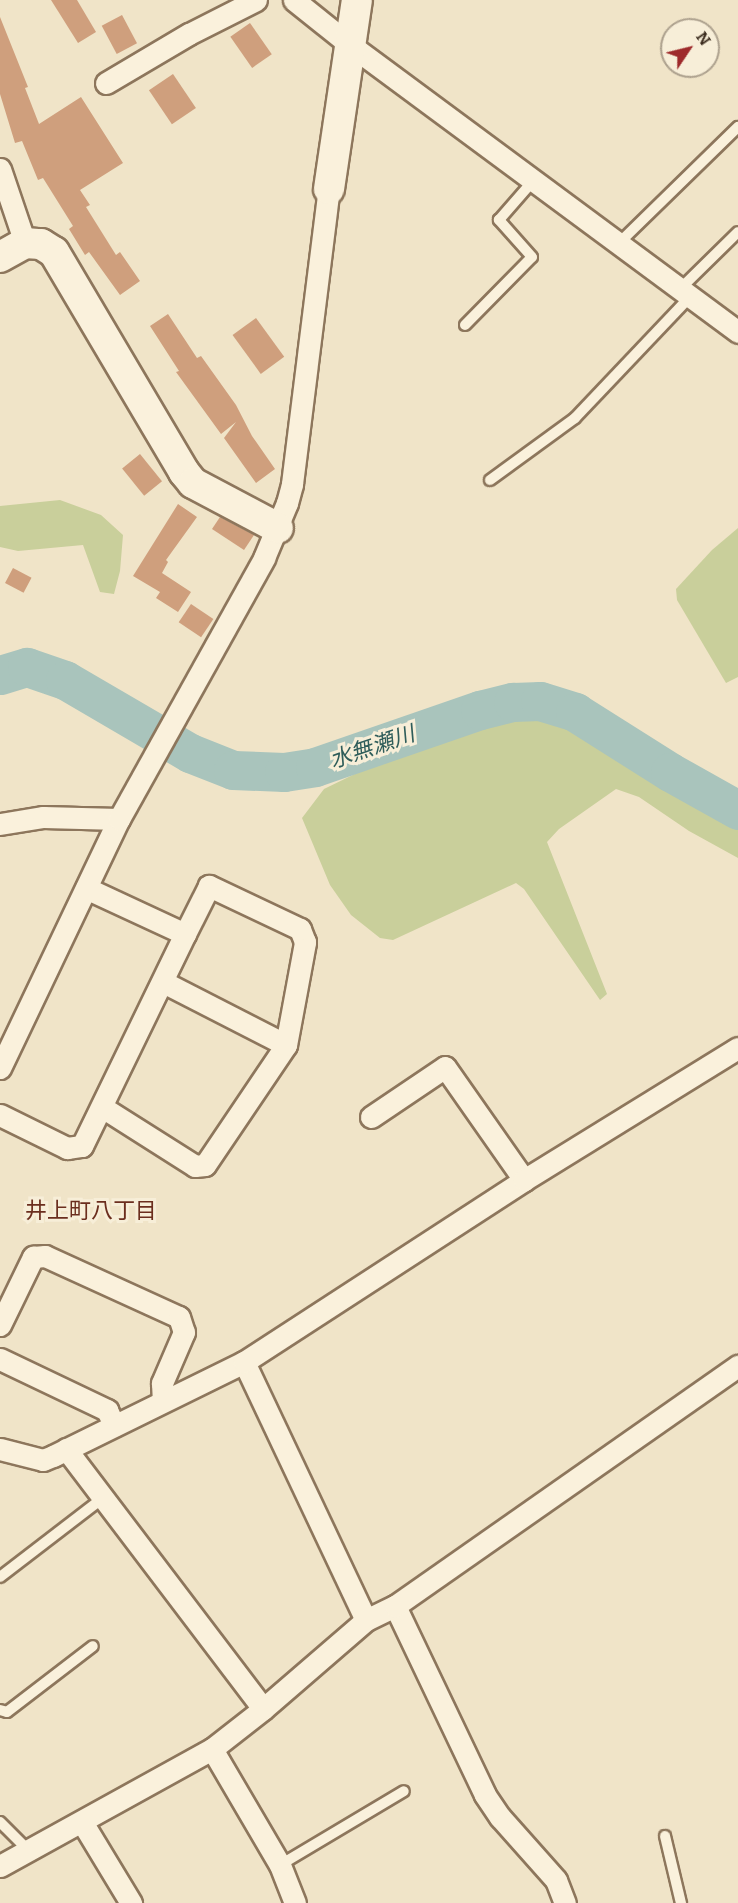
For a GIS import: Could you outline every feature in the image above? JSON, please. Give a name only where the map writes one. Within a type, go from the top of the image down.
[{"type":"street","points":[[106,83],[189,34],[256,0]]},
{"type":"street","points":[[294,0],[349,44],[738,332]]},
{"type":"street","points":[[0,1068],[119,819],[278,528],[292,484],[349,44],[357,0]]},
{"type":"street","points":[[0,169],[13,250],[41,244],[54,252],[184,472],[194,483],[278,528]]},
{"type":"street","points":[[0,824],[43,817],[119,819]]},
{"type":"street","points":[[0,1115],[67,1148],[75,1149],[82,1146],[208,886],[300,929],[304,942],[286,1045],[205,1166],[195,1166],[102,1107]]},
{"type":"street","points":[[86,888],[185,934]]},
{"type":"street","points":[[163,982],[286,1045]]},
{"type":"street","points":[[0,1449],[43,1460],[244,1362],[524,1179],[738,1048]]},
{"type":"street","points":[[371,1117],[445,1067],[524,1179]]},
{"type":"street","points":[[0,1325],[33,1257],[45,1256],[179,1317],[184,1332],[162,1383],[163,1400]]},
{"type":"street","points":[[0,1359],[107,1410],[114,1425]]},
{"type":"street","points":[[244,1362],[366,1620]]},
{"type":"street","points":[[0,1866],[212,1749],[263,1709],[366,1620],[395,1606],[738,1366]]},
{"type":"street","points":[[66,1449],[263,1709]]},
{"type":"street","points":[[395,1606],[485,1795],[500,1817],[556,1880],[565,1903]]},
{"type":"street","points":[[212,1749],[280,1865],[295,1903]]},
{"type":"street","points":[[82,1822],[131,1903]]},
{"type":"lane","points":[[618,243],[738,127]]},
{"type":"lane","points":[[465,325],[532,257],[499,220],[533,181]]},
{"type":"lane","points":[[489,480],[575,418],[738,232]]},
{"type":"lane","points":[[0,1577],[103,1498]]},
{"type":"lane","points":[[0,1710],[7,1712],[93,1646]]},
{"type":"lane","points":[[280,1865],[404,1791]]},
{"type":"lane","points":[[0,1822],[28,1850]]},
{"type":"lane","points":[[665,1836],[681,1903]]},
{"type":"green space","points":[[60,500],[101,515],[123,535],[120,571],[114,594],[100,592],[83,545],[18,551],[0,547],[0,506]]},
{"type":"green space","points":[[738,528],[738,677],[726,683],[677,600],[676,589],[712,550]]},
{"type":"green space","points":[[526,708],[569,720],[738,820],[738,858],[689,831],[639,797],[616,789],[559,829],[547,842],[607,994],[600,1000],[524,889],[516,883],[393,940],[380,938],[351,915],[330,885],[302,818],[324,789],[396,754]]},
{"type":"building","points":[[51,0],[77,0],[96,32],[78,43]]},
{"type":"building","points":[[122,15],[137,43],[117,54],[102,26]]},
{"type":"building","points":[[0,17],[28,87],[25,88],[39,124],[81,97],[123,163],[80,190],[90,205],[86,207],[116,255],[120,252],[140,281],[120,295],[89,252],[85,255],[69,229],[73,226],[43,178],[38,180],[22,141],[15,143],[0,94]]},
{"type":"building","points":[[250,23],[272,54],[252,68],[230,37]]},
{"type":"building","points":[[173,74],[196,108],[172,124],[149,90]]},
{"type":"building","points":[[168,314],[197,358],[201,356],[236,405],[252,436],[275,469],[256,483],[224,438],[236,422],[221,434],[176,372],[179,371],[150,326]]},
{"type":"building","points":[[256,318],[284,357],[261,374],[233,335]]},
{"type":"building","points":[[140,454],[162,481],[144,496],[122,468]]},
{"type":"building","points":[[178,504],[197,517],[166,560],[168,562],[162,573],[191,592],[178,612],[156,598],[160,592],[133,576]]},
{"type":"building","points":[[220,517],[254,535],[244,550],[212,529]]},
{"type":"building","points":[[13,568],[32,578],[24,593],[5,583]]},
{"type":"building","points":[[191,604],[213,619],[201,637],[179,622]]},
{"type":"waterway","name":"水無瀬川","points":[[0,675],[27,667],[65,680],[190,753],[233,770],[284,772],[315,767],[480,710],[513,702],[540,701],[575,712],[670,772],[738,810]]},
{"type":"district","name":"井上町八丁目","points":[[91,1211]]}]
